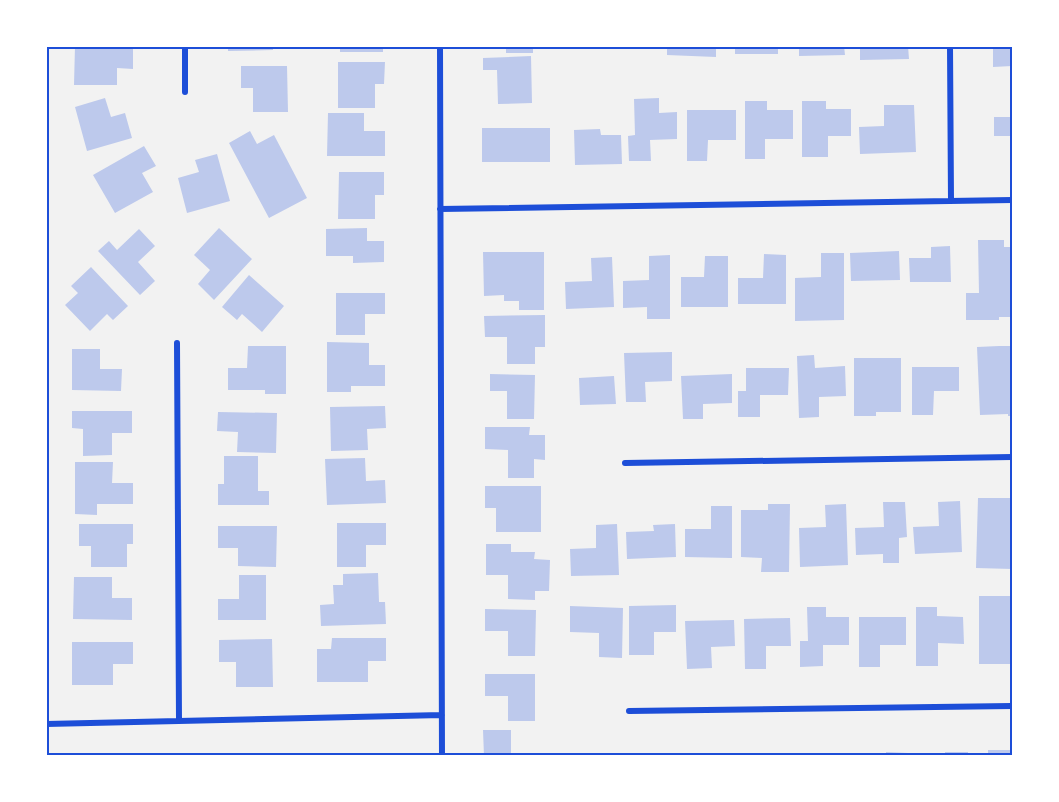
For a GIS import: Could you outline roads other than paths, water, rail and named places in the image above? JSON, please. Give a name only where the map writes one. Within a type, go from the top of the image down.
[{"type":"street","points":[[185,46],[185,92]]},
{"type":"street","points":[[440,46],[442,756]]},
{"type":"street","points":[[950,46],[951,201]]},
{"type":"street","points":[[440,209],[1012,200]]},
{"type":"street","points":[[177,344],[179,720]]},
{"type":"street","points":[[625,463],[1012,457]]},
{"type":"street","points":[[628,711],[1012,706]]},
{"type":"street","points":[[46,724],[442,715]]}]
